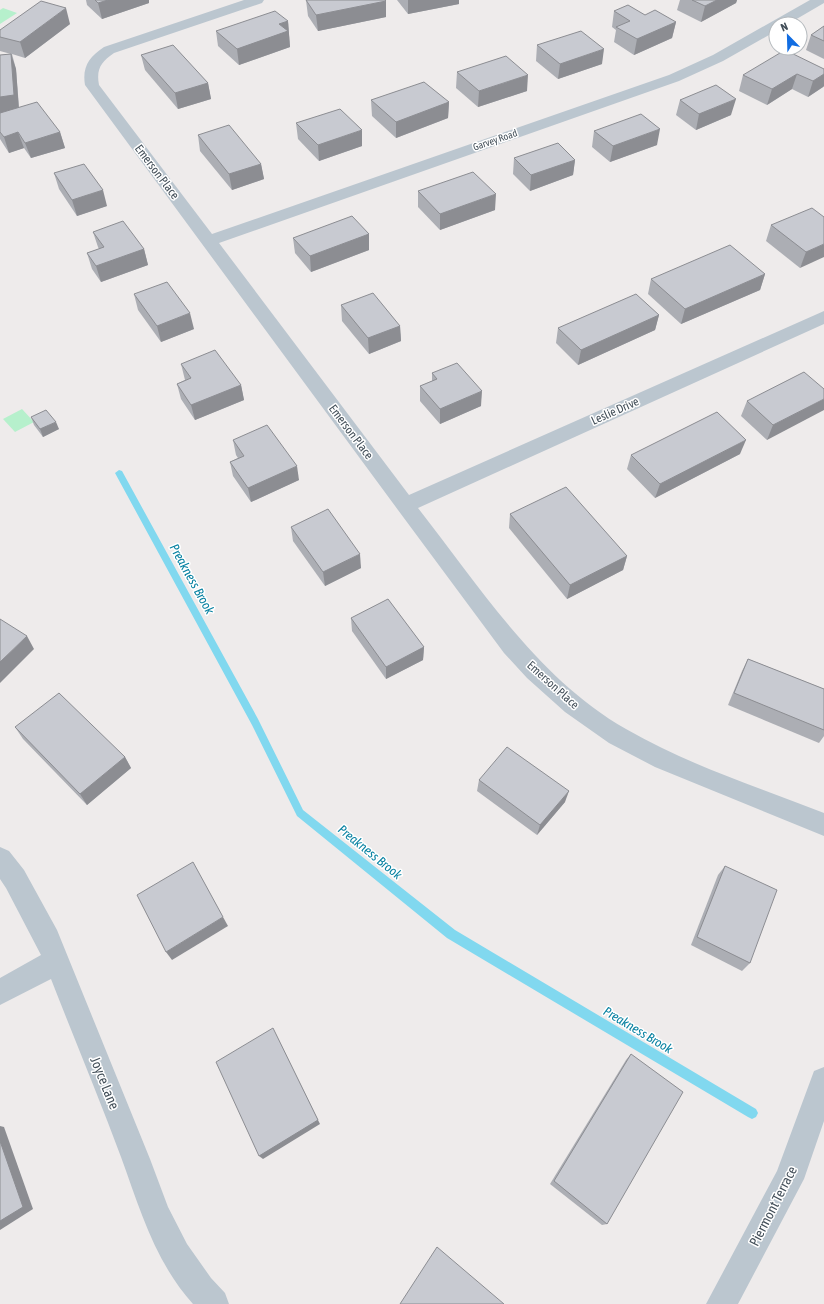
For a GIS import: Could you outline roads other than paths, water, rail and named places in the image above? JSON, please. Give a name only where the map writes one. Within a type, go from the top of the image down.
[{"type":"street","name":"Emerson Place","points":[[257,0],[109,50],[92,65],[90,75],[92,85],[405,505],[512,646],[535,671],[573,705],[617,736],[663,760],[824,825]]},
{"type":"street","name":"Garvey Road","points":[[791,16],[820,0]]},
{"type":"street","name":"Garvey Road","points":[[208,240],[674,78],[718,58],[768,29]]},
{"type":"street","name":"Leslie Drive","points":[[405,505],[824,317]]},
{"type":"street","name":"Joyce Lane","points":[[0,859],[15,879],[48,939],[136,1159],[146,1194],[169,1244],[199,1289],[214,1304]]},
{"type":"street","points":[[0,992],[57,961]]},
{"type":"street","name":"Piermont Terrace","points":[[721,1304],[789,1179],[824,1081]]},
{"type":"waterway","name":"Preakness Brook","points":[[119,473],[255,722],[300,813],[451,934],[752,1113]]}]
